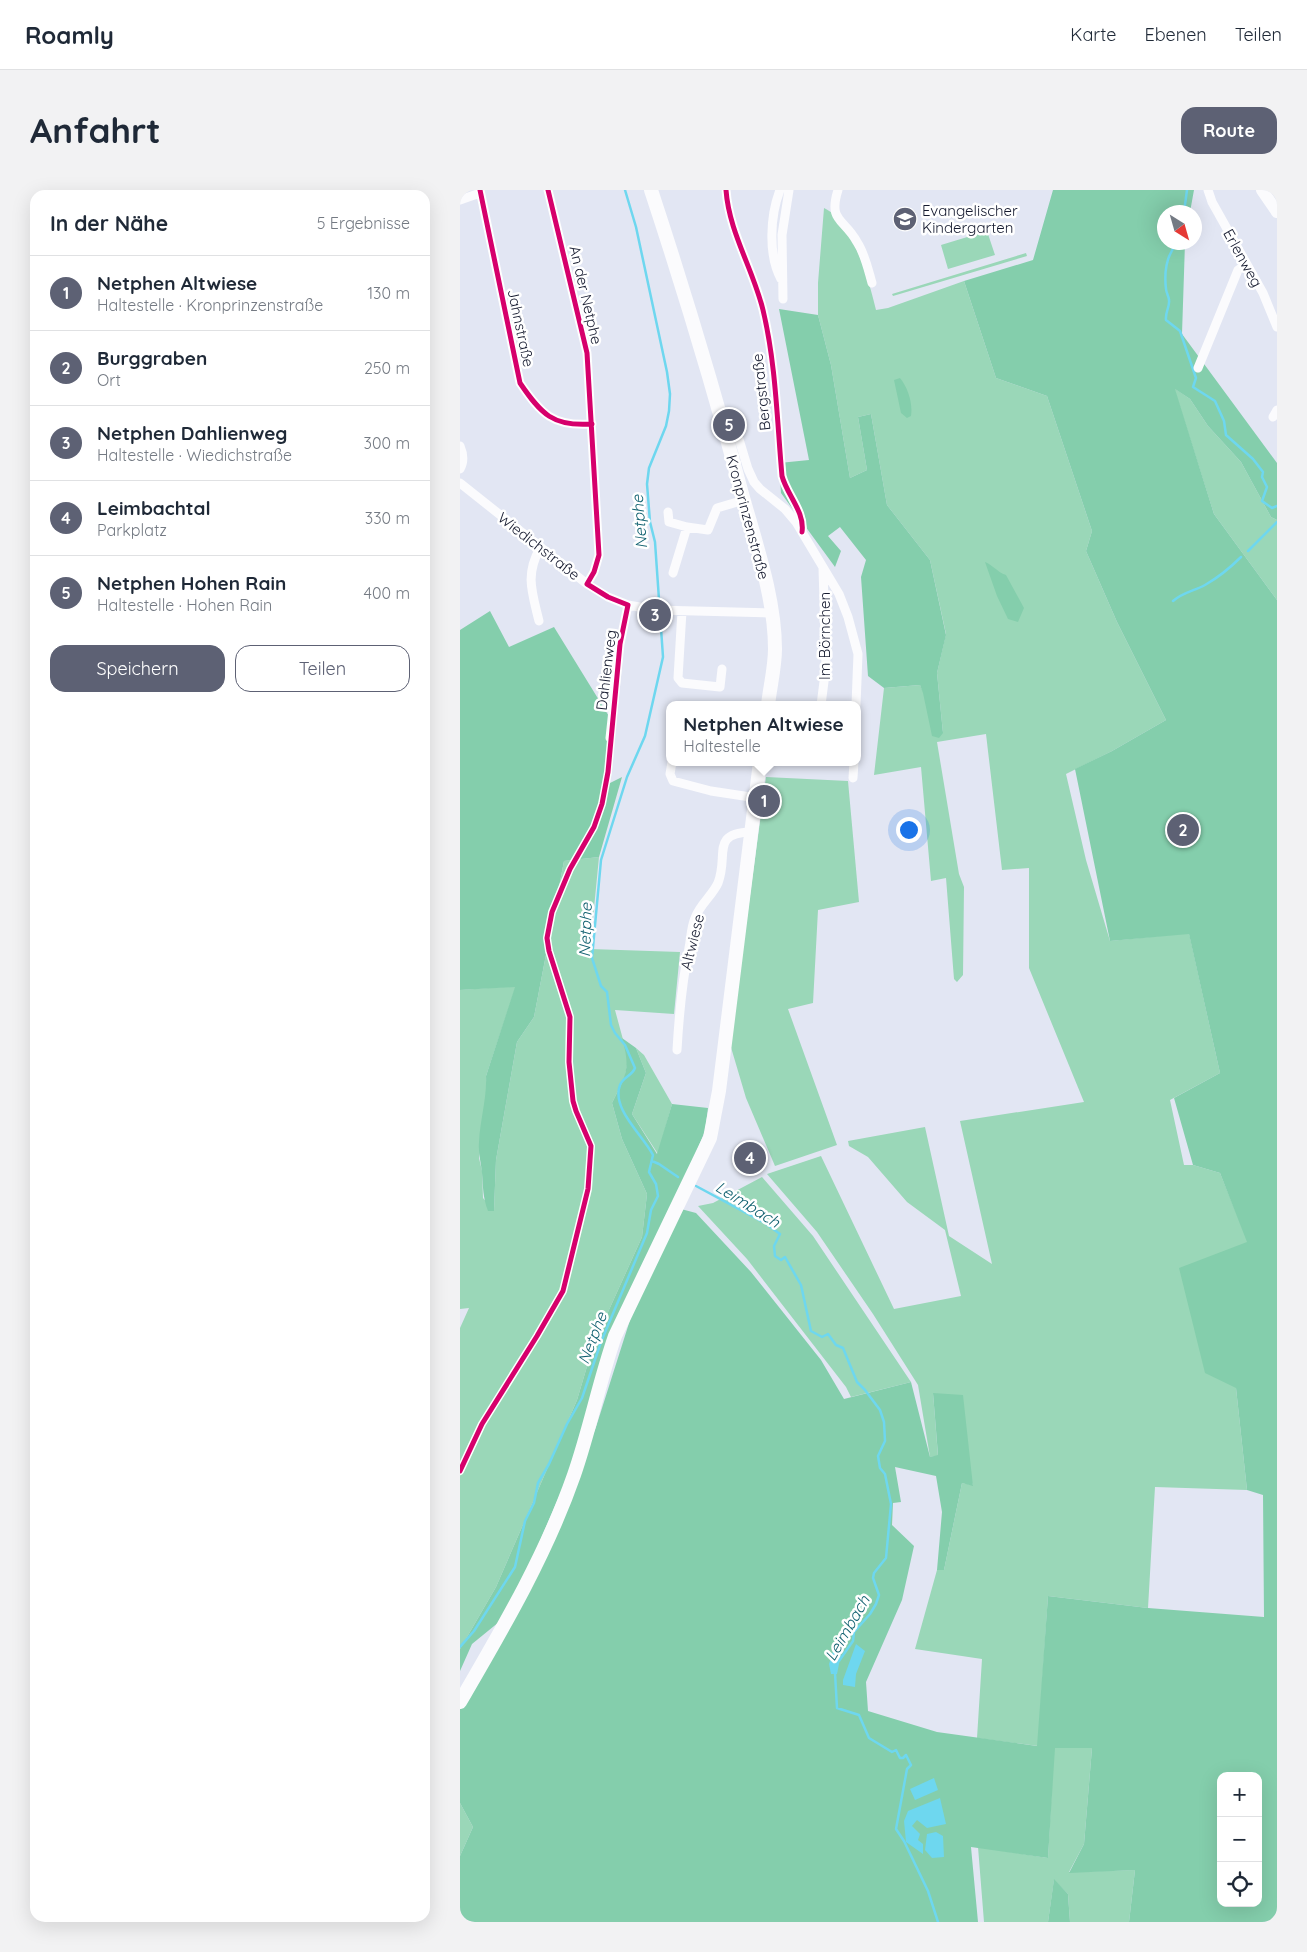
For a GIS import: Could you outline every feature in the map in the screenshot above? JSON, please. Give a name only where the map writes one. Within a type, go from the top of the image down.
[{"type":"main road","name":"Kronprinzenstraße","points":[[651,190],[675,262],[720,412],[760,558],[772,613],[775,649],[768,701]]},
{"type":"main road","points":[[1262,190],[1277,212]]},
{"type":"main road","points":[[460,1702],[528,1583],[549,1539],[574,1475],[615,1336],[710,1138],[719,1091],[760,766]]},
{"type":"street","name":"An der Netphe","points":[[548,190],[587,353],[599,555],[594,572],[587,584]]},
{"type":"street","name":"Bergstraße","points":[[726,190],[731,221],[762,309],[772,364],[782,476],[788,493],[804,522],[802,532]]},
{"type":"street","points":[[780,190],[774,218],[771,250],[776,269],[784,284]]},
{"type":"street","points":[[783,299],[782,234],[789,190]]},
{"type":"street","points":[[838,190],[834,208],[837,217],[859,244],[872,283]]},
{"type":"street","name":"Erlenweg","points":[[1208,190],[1212,202],[1263,293],[1277,327]]},
{"type":"street","name":"Jahnstraße","points":[[480,192],[520,383],[536,406],[556,421],[575,425],[592,424]]},
{"type":"street","points":[[460,200],[480,192]]},
{"type":"street","points":[[1198,368],[1238,270],[1246,264]]},
{"type":"street","points":[[720,412],[727,416],[734,426],[754,482],[785,509],[802,532],[839,594],[856,643],[859,659],[856,701]]},
{"type":"street","points":[[460,446],[462,453],[460,469]]},
{"type":"street","name":"Wiedichstraße","points":[[460,483],[540,548],[587,584],[608,597],[628,605],[666,611],[772,613]]},
{"type":"street","points":[[668,512],[669,522],[708,530],[717,508],[744,500]]},
{"type":"street","points":[[673,573],[687,527]]},
{"type":"street","points":[[539,621],[530,582],[532,565],[540,548]]},
{"type":"street","name":"Im Börnchen","points":[[822,701],[826,666],[823,566]]},
{"type":"street","name":"Dahlienweg","points":[[610,738],[620,644],[628,605]]},
{"type":"street","points":[[682,611],[678,678],[682,683],[720,687],[722,669]]},
{"type":"street","points":[[671,766],[670,774],[673,781],[711,791],[757,798]]},
{"type":"street","points":[[853,778],[854,766]]},
{"type":"street","name":"Altwiese","points":[[677,1050],[682,985],[694,918],[717,885],[722,872],[724,842],[730,835],[738,832],[751,832]]},
{"type":"green space","points":[[1053,190],[1194,190],[1191,205],[1157,205],[1157,250],[1185,250],[1182,334],[1277,463],[1277,520],[1271,517],[1241,462],[1208,426],[1190,399],[1175,389],[1214,514],[1277,600],[1277,1922],[1129,1922],[1135,1870],[1069,1873],[1084,1844],[1092,1748],[1055,1748],[1048,1858],[971,1847],[978,1922],[460,1922],[460,1856],[473,1827],[460,1803],[460,1708],[541,1566],[596,1427],[637,1298],[681,1209],[696,1213],[751,1272],[821,1360],[844,1399],[911,1382],[930,1457],[938,1455],[933,1393],[963,1395],[973,1486],[962,1483],[944,1570],[937,1570],[942,1512],[936,1476],[895,1467],[901,1502],[893,1503],[892,1525],[914,1546],[902,1600],[866,1682],[868,1711],[937,1732],[1037,1746],[1048,1596],[1148,1608],[1264,1617],[1263,1495],[1247,1490],[1236,1388],[1205,1373],[1179,1268],[1247,1242],[1220,1173],[1193,1165],[1174,1098],[1220,1073],[1189,934],[1110,941],[1075,769],[1112,751],[1166,720],[1117,622],[1086,551],[1092,531],[1047,396],[996,378],[964,281],[1033,260]]},
{"type":"green space","points":[[824,208],[843,225],[851,238],[864,268],[876,310],[888,308],[964,281],[996,378],[1047,396],[1092,531],[1086,551],[1117,622],[1166,720],[1112,751],[1066,774],[1086,860],[1110,941],[1189,933],[1220,1073],[1170,1100],[1184,1165],[1193,1165],[1220,1173],[1248,1242],[1236,1388],[1247,1490],[1155,1487],[1148,1608],[1048,1596],[1038,1746],[977,1738],[982,1659],[915,1649],[937,1570],[944,1570],[962,1483],[973,1485],[933,1393],[938,1456],[930,1457],[918,1385],[873,1314],[817,1232],[767,1174],[821,1156],[894,1309],[961,1296],[945,1230],[907,1202],[868,1157],[849,1146],[848,1141],[925,1127],[949,1236],[992,1264],[960,1121],[1084,1102],[1029,968],[1029,868],[1002,870],[986,734],[937,742],[959,874],[964,887],[963,975],[957,982],[954,979],[946,878],[931,881],[921,767],[874,775],[884,688],[920,685],[943,733],[937,673],[946,634],[930,560],[887,505],[871,414],[858,417],[867,470],[850,478],[831,365],[818,315],[818,283]]},
{"type":"green space","points":[[987,231],[995,255],[948,269],[941,245]]},
{"type":"green space","points":[[1026,253],[1027,256],[893,296],[892,294]]},
{"type":"green space","points":[[779,309],[818,315],[831,365],[850,478],[867,470],[858,417],[871,414],[887,505],[930,560],[946,635],[937,673],[943,733],[939,738],[932,736],[920,685],[884,688],[868,676],[861,577],[866,560],[840,527],[828,536],[841,551],[835,567],[781,493],[779,463],[809,460]]},
{"type":"green space","points":[[900,378],[908,391],[911,401],[911,416],[907,418],[901,413],[894,380]]},
{"type":"green space","points":[[1174,388],[1190,399],[1208,426],[1241,462],[1271,517],[1277,520],[1277,600],[1214,514]]},
{"type":"green space","points":[[985,562],[1006,575],[1024,608],[1018,622],[1008,619],[997,596]]},
{"type":"green space","points":[[490,611],[509,647],[554,627],[610,718],[610,783],[622,777],[599,857],[564,861],[534,1017],[517,1042],[496,1160],[494,1211],[488,1211],[484,1197],[479,1150],[480,1134],[486,1076],[515,987],[460,990],[460,630]]},
{"type":"green space","points":[[766,777],[848,781],[859,902],[818,910],[813,1003],[788,1009],[837,1145],[775,1166],[746,1098],[730,1044]]},
{"type":"green space","points":[[599,857],[590,949],[680,952],[674,1014],[615,1010],[628,1058],[625,1077],[612,1103],[622,1139],[647,1194],[642,1237],[594,1343],[577,1400],[496,1587],[460,1649],[460,1328],[469,1308],[460,1309],[460,990],[516,986],[486,1076],[487,1088],[479,1158],[482,1171],[483,1198],[494,1211],[496,1160],[517,1042],[534,1017],[564,861]]},
{"type":"green space","points":[[622,1038],[636,1048],[646,1073],[632,1114],[657,1154],[672,1104],[708,1108],[705,1131],[684,1181],[641,1269],[573,1464],[527,1571],[499,1622],[472,1644],[460,1671],[460,1649],[496,1587],[577,1400],[594,1343],[642,1237],[647,1194],[622,1139],[612,1103],[626,1072],[626,1057]]},
{"type":"green space","points":[[636,1048],[644,1055],[672,1104],[658,1154],[632,1114],[646,1073]]},
{"type":"green space","points":[[762,1177],[813,1236],[911,1382],[851,1397],[846,1387],[747,1259],[698,1206],[713,1203]]},
{"type":"green space","points":[[1054,1748],[1092,1748],[1084,1844],[1069,1872],[1135,1870],[1129,1922],[1070,1922],[1068,1894],[1054,1880],[1048,1922],[984,1922],[978,1847],[1048,1858]]},
{"type":"green space","points":[[460,1803],[473,1827],[460,1856]]},
{"type":"green space","points":[[1054,1879],[1068,1894],[1070,1922],[1048,1922]]},
{"type":"water","points":[[856,1644],[865,1651],[856,1674],[855,1687],[843,1685],[843,1680]]},
{"type":"water","points":[[838,1645],[842,1646],[842,1649],[837,1674],[831,1674],[829,1664],[834,1648]]},
{"type":"water","points":[[934,1778],[938,1790],[915,1800],[910,1789]]},
{"type":"water","points":[[940,1798],[946,1824],[927,1828],[917,1820],[912,1826],[920,1834],[918,1840],[923,1844],[923,1854],[906,1842],[904,1821],[908,1811]]},
{"type":"water","points":[[936,1832],[943,1836],[944,1857],[932,1858],[925,1850],[927,1834]]},
{"type":"waterway","name":"Netphe","points":[[460,1647],[474,1631],[515,1567],[525,1521],[534,1503],[538,1483],[582,1398],[601,1342],[647,1233],[651,1210],[658,1196],[656,1184],[649,1172],[653,1155],[629,1122],[618,1094],[623,1080],[635,1068],[625,1045],[611,1025],[607,992],[601,986],[592,958],[601,860],[627,777],[645,736],[663,657],[655,542],[650,522],[647,484],[649,468],[666,426],[670,394],[636,227],[625,190]]},
{"type":"waterway","points":[[1185,205],[1187,190]]},
{"type":"waterway","points":[[1172,250],[1168,258],[1165,276],[1169,299],[1166,320],[1180,331],[1196,378],[1193,387],[1215,401],[1224,421],[1226,435],[1253,459],[1263,472],[1262,477],[1267,487],[1262,501],[1272,508],[1277,506]]},
{"type":"waterway","points":[[1248,551],[1277,522]]},
{"type":"waterway","points":[[1173,601],[1210,582],[1241,557]]},
{"type":"waterway","name":"Leimbach","points":[[652,1161],[678,1177]]},
{"type":"waterway","name":"Leimbach","points":[[696,1186],[765,1223],[780,1234],[774,1246],[775,1256],[781,1260],[785,1257],[801,1285],[811,1331],[822,1337],[828,1334],[836,1345],[843,1348],[857,1382],[880,1410],[884,1422],[885,1441],[878,1456],[880,1468],[885,1474],[891,1504],[886,1558],[874,1573],[873,1578],[879,1595],[876,1604],[854,1632],[853,1641],[839,1661]]},
{"type":"waterway","name":"Leimbach","points":[[835,1673],[837,1708],[859,1715],[869,1738],[892,1752],[896,1750],[900,1758],[906,1755],[911,1765],[907,1769],[896,1829],[904,1841],[928,1891],[938,1922]]},
{"type":"cycle path","points":[[480,190],[520,383],[535,403],[549,416],[567,423],[592,424]]},
{"type":"cycle path","points":[[460,1471],[482,1424],[563,1291],[588,1189],[591,1146],[573,1101],[569,1062],[570,1017],[549,951],[547,938],[552,912],[570,869],[594,827],[602,804],[608,772],[620,644],[628,605],[608,597],[587,584],[594,572],[599,555],[587,353],[548,190]]},
{"type":"cycle path","points":[[726,190],[736,236],[763,310],[771,351],[782,476],[801,517],[802,532]]},
{"type":"place","name":"Evangelischer Kindergarten","points":[[905,219]]},
{"type":"place","name":"Netphen Hohen Rain","points":[[729,425]]},
{"type":"place","name":"Netphen Dahlienweg","points":[[655,615]]},
{"type":"place","name":"Netphen Altwiese","points":[[764,801]]},
{"type":"place","name":"Burggraben","points":[[1183,830]]},
{"type":"place","name":"Leimbachtal","points":[[750,1158]]}]
